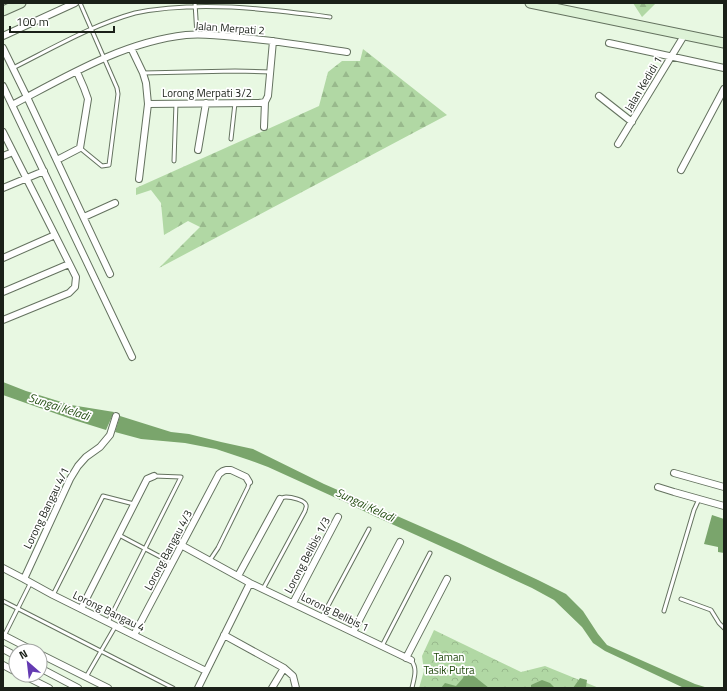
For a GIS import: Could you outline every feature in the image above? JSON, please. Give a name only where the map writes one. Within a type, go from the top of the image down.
[{"type":"main road","points":[[3,11],[21,3]]},
{"type":"main road","points":[[530,3],[724,42]]},
{"type":"street","points":[[3,36],[76,3]]},
{"type":"street","name":"Jalan Kedidi 1","points":[[618,144],[685,34]]},
{"type":"street","name":"Jalan Merpati 2","points":[[12,105],[104,58],[144,44],[186,35],[230,36],[347,52]]},
{"type":"street","points":[[264,127],[265,102],[268,96],[273,41]]},
{"type":"street","points":[[609,42],[724,68]]},
{"type":"street","points":[[3,48],[110,274]]},
{"type":"street","points":[[131,48],[143,73],[146,83],[148,104],[139,179]]},
{"type":"street","points":[[57,160],[80,148],[88,99],[77,72]]},
{"type":"street","points":[[3,86],[132,357]]},
{"type":"street","points":[[681,170],[724,89]]},
{"type":"street","points":[[598,96],[632,122]]},
{"type":"street","name":"Lorong Merpati 3/2","points":[[148,104],[265,102]]},
{"type":"street","points":[[198,150],[206,103]]},
{"type":"street","points":[[3,132],[76,277],[75,287],[69,293],[3,320]]},
{"type":"street","points":[[3,156],[13,152]]},
{"type":"street","points":[[3,188],[44,171]]},
{"type":"street","points":[[84,217],[114,203]]},
{"type":"street","points":[[3,258],[55,235]]},
{"type":"street","points":[[3,292],[69,264]]},
{"type":"street","name":"Lorong Bangau 4/1","points":[[24,579],[70,479],[86,457],[100,447],[110,434],[116,416]]},
{"type":"street","name":"Lorong Bangau 4/3","points":[[134,635],[219,474],[226,470],[231,470],[246,477],[249,482]]},
{"type":"street","points":[[674,473],[724,487]]},
{"type":"street","points":[[81,609],[147,479],[154,476]]},
{"type":"street","points":[[658,487],[724,506]]},
{"type":"street","points":[[238,576],[280,499]]},
{"type":"street","name":"Lorong Belibis 1/3","points":[[293,603],[338,517]]},
{"type":"street","points":[[353,632],[400,542]]},
{"type":"street","name":"Lorong Belibis 1","points":[[182,545],[250,583],[408,659]]},
{"type":"street","name":"Lorong Bangau 4","points":[[3,568],[53,595],[206,670]]},
{"type":"street","points":[[408,659],[447,579]]},
{"type":"street","points":[[198,688],[250,583]]},
{"type":"street","points":[[224,635],[284,668],[293,676],[296,688]]},
{"type":"street","points":[[3,636],[17,643]]},
{"type":"street","points":[[48,658],[108,688]]},
{"type":"street","points":[[272,688],[284,668]]},
{"type":"street","points":[[48,672],[78,688]]},
{"type":"street","points":[[39,683],[49,688]]},
{"type":"lane","points":[[80,3],[117,88],[118,94],[109,165],[102,166],[80,148]]},
{"type":"lane","points":[[195,3],[197,35]]},
{"type":"lane","points":[[13,68],[91,29],[135,13],[164,6],[195,3],[252,7],[330,17]]},
{"type":"lane","points":[[143,73],[234,71],[271,72]]},
{"type":"lane","points":[[231,139],[235,103]]},
{"type":"lane","points":[[174,161],[176,104]]},
{"type":"lane","points":[[108,622],[181,477],[154,476]]},
{"type":"lane","points":[[210,560],[218,548],[248,487],[249,482]]},
{"type":"lane","points":[[53,595],[103,496],[134,504]]},
{"type":"lane","points":[[263,589],[307,506],[303,501],[292,498],[285,497],[280,499]]},
{"type":"lane","points":[[664,611],[694,510],[699,499]]},
{"type":"lane","points":[[322,617],[369,529]]},
{"type":"lane","points":[[119,535],[172,563]]},
{"type":"lane","points":[[382,646],[430,553]]},
{"type":"lane","points":[[3,636],[31,582]]},
{"type":"lane","points":[[681,599],[711,610],[724,628]]},
{"type":"lane","points":[[3,602],[173,688]]},
{"type":"lane","points":[[86,677],[115,626]]},
{"type":"lane","points":[[408,659],[413,663],[416,671],[412,688]]},
{"type":"green space","points":[[633,3],[656,3],[642,17]]},
{"type":"green space","points":[[363,49],[447,115],[159,268],[200,227],[188,221],[164,235],[161,203],[151,190],[136,195],[136,188],[319,106],[328,72],[342,61],[360,61]]},
{"type":"green space","name":"Taman Tasik Putra","points":[[434,630],[521,672],[545,666],[599,688],[419,688],[424,671],[422,656]]},
{"type":"water","name":"Sungai Keladi","points":[[3,382],[71,405],[114,412],[106,430],[3,395]]},
{"type":"water","name":"Sungai Keladi","points":[[120,416],[171,432],[189,434],[253,449],[324,484],[461,544],[566,594],[583,611],[607,645],[695,684],[708,688],[684,688],[605,651],[593,643],[582,627],[554,600],[532,588],[268,467],[216,449],[185,443],[141,439],[115,432]]},
{"type":"water","points":[[712,515],[724,519],[724,553],[718,552],[718,547],[704,544]]},
{"type":"water","points":[[470,673],[489,688],[441,688],[445,683],[456,686],[463,678],[464,674]]},
{"type":"water","points":[[580,678],[587,680],[586,688],[573,688]]},
{"type":"water","points":[[542,680],[550,683],[555,688],[531,688],[531,685]]}]
